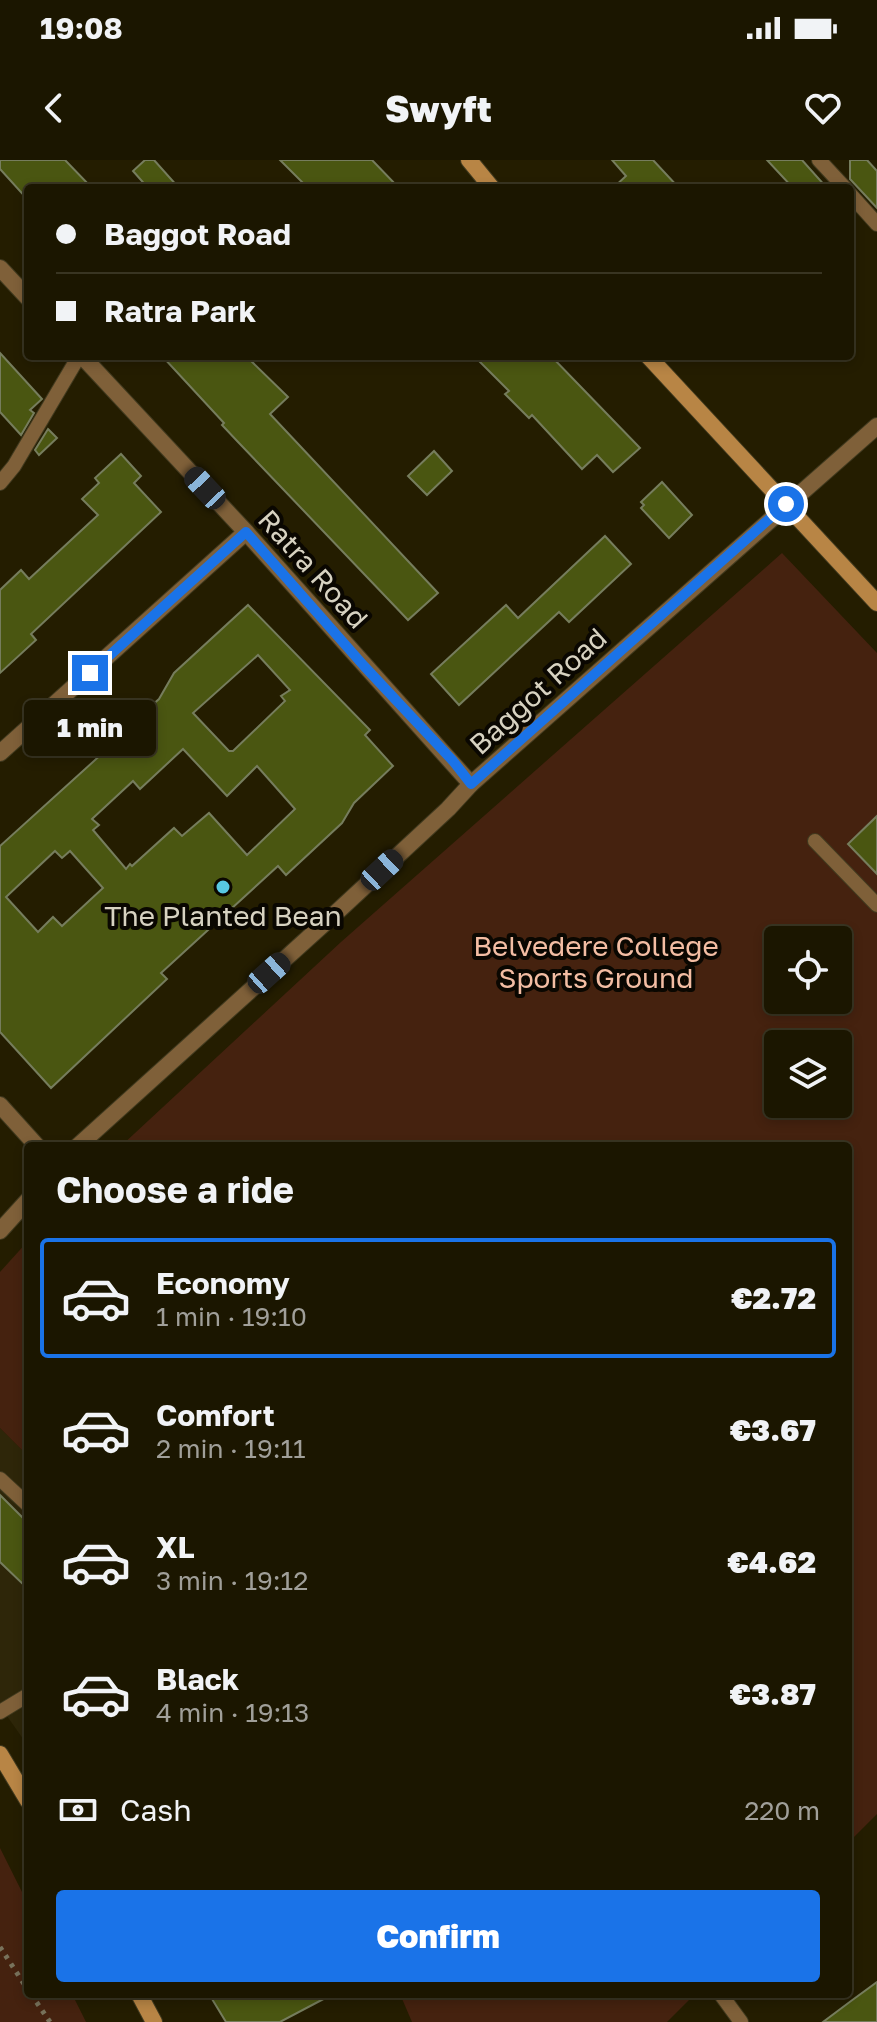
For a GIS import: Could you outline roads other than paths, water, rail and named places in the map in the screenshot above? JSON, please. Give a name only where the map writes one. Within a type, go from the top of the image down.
[{"type":"main road","points":[[469,160],[489,184]]},
{"type":"main road","points":[[652,360],[877,603]]},
{"type":"main road","points":[[0,1754],[24,1794]]},
{"type":"main road","points":[[141,1998],[154,2022]]},
{"type":"street","points":[[0,268],[24,294]]},
{"type":"street","name":"Ratra Road","points":[[84,360],[246,532],[471,784]]},
{"type":"street","name":"Baggot Road","points":[[82,1142],[338,911],[471,784],[877,426]]},
{"type":"street","points":[[0,753],[246,532]]},
{"type":"street","points":[[0,1105],[33,1142]]},
{"type":"street","points":[[0,1231],[24,1204]]},
{"type":"lane","points":[[819,160],[841,184]]},
{"type":"lane","points":[[854,198],[877,224]]},
{"type":"lane","points":[[0,483],[14,466],[78,360]]},
{"type":"lane","points":[[815,841],[877,905]]},
{"type":"lane","points":[[0,1479],[24,1501]]},
{"type":"lane","points":[[0,1712],[24,1697]]},
{"type":"lane","points":[[723,1998],[741,2022]]},
{"type":"place","name":"The Planted Bean","points":[[223,887]]},
{"type":"park label","name":"Belvedere College Sports Ground","points":[[596,962]]}]
